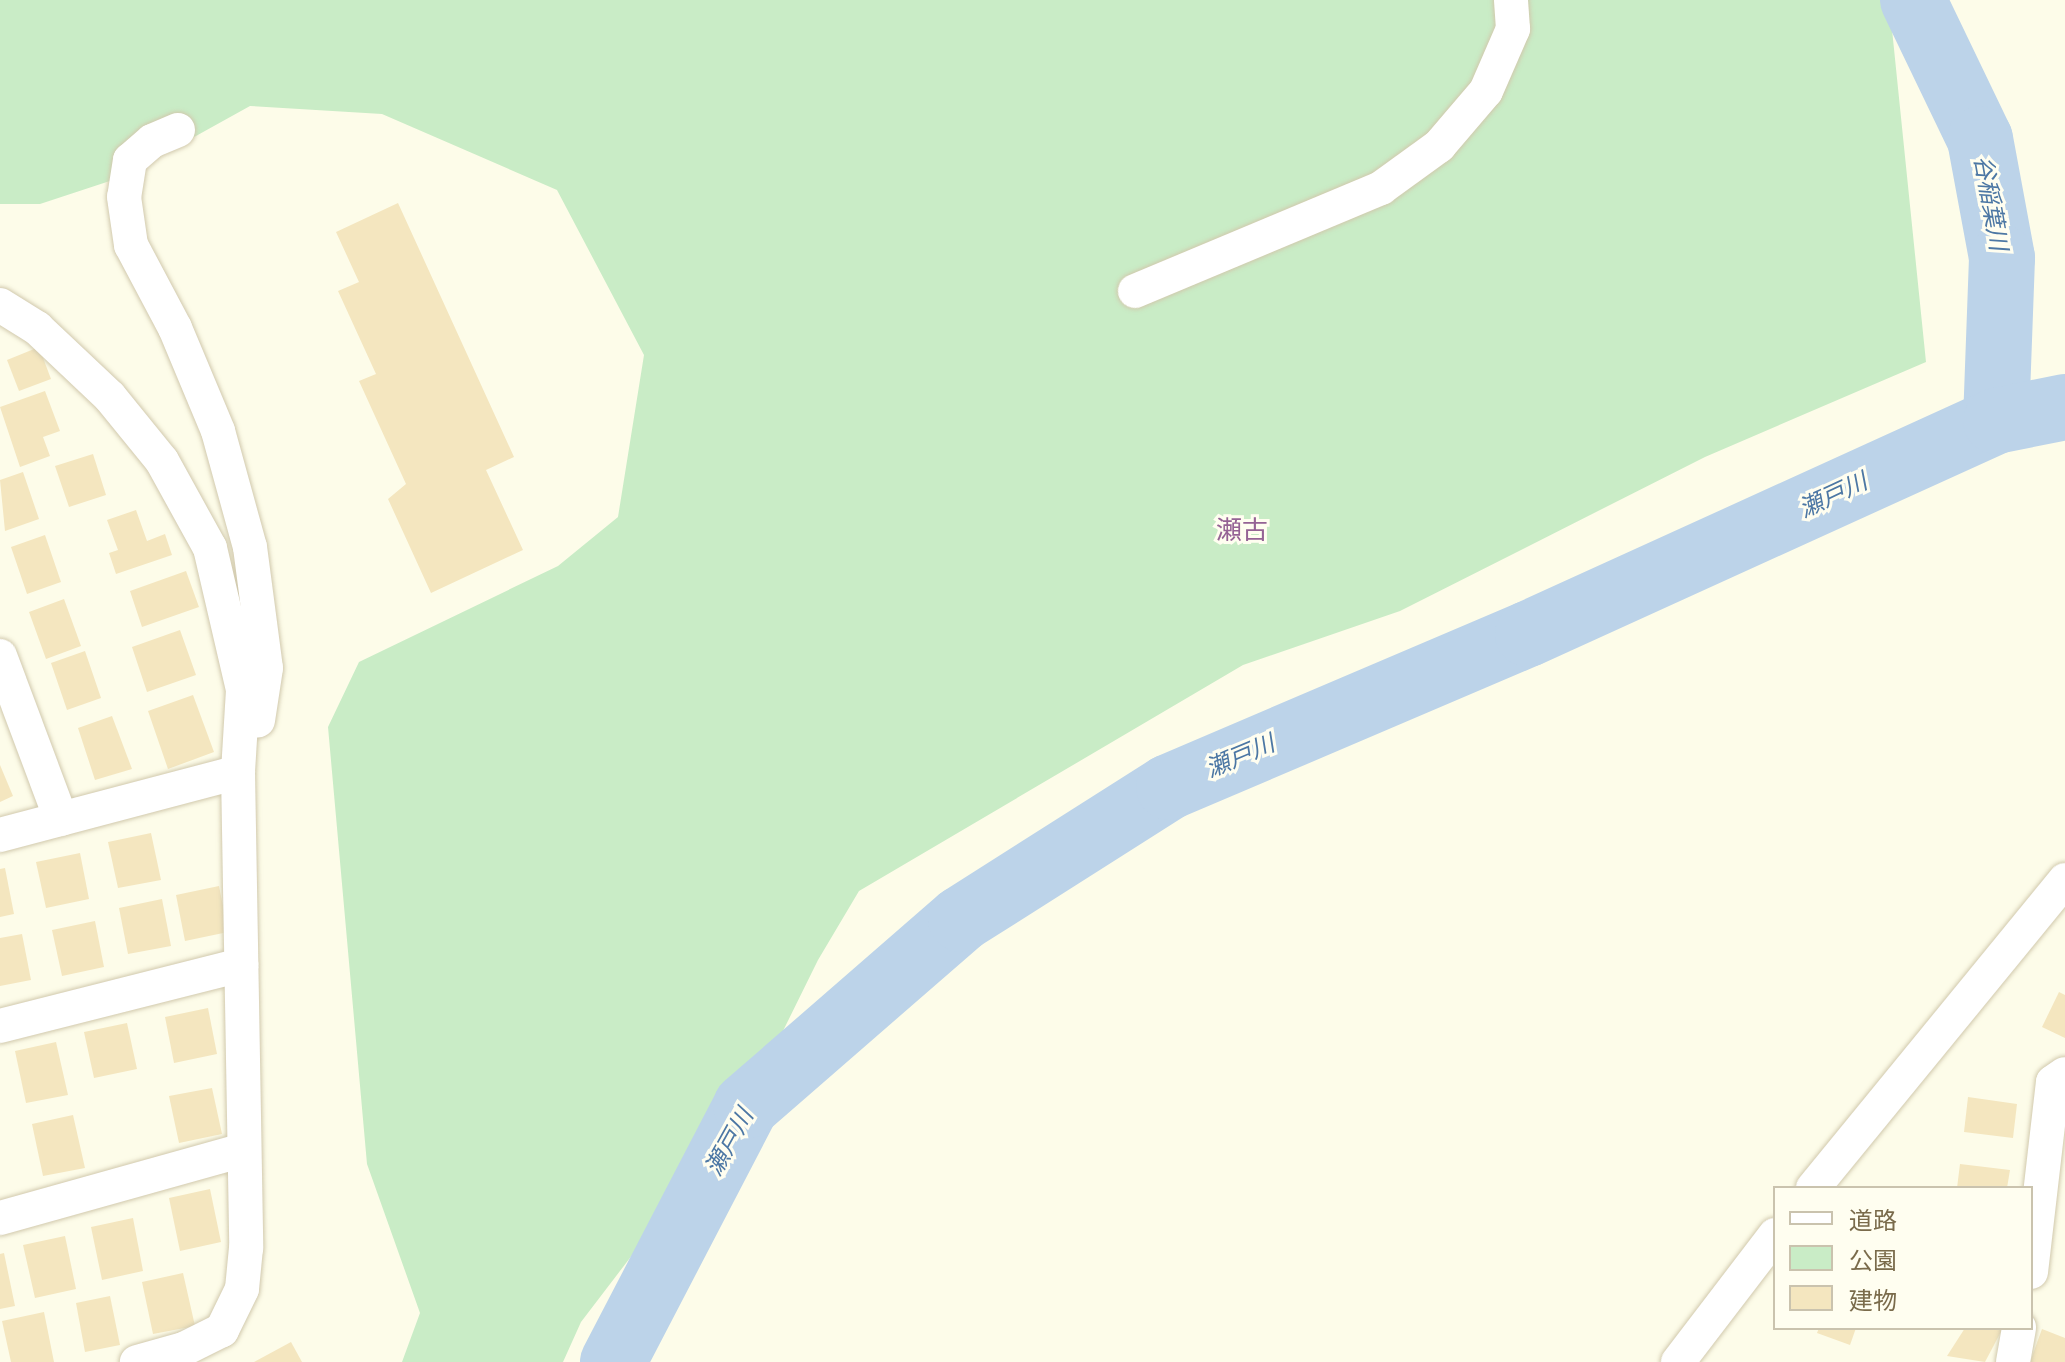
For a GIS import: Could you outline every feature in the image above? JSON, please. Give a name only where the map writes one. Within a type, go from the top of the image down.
[{"type":"street","points":[[1135,291],[1381,188],[1439,146],[1486,91],[1513,29],[1511,0]]},
{"type":"street","points":[[178,130],[152,141],[130,160],[124,197],[131,245],[175,328],[218,431],[250,547],[266,668],[258,723],[238,772]]},
{"type":"street","points":[[0,305],[37,328],[110,397],[162,461],[210,548],[243,690],[238,772],[242,1289],[222,1330],[184,1349],[137,1362]]},
{"type":"street","points":[[0,656],[61,819]]},
{"type":"street","points":[[0,835],[238,772]]},
{"type":"street","points":[[1815,1186],[2065,880]]},
{"type":"street","points":[[0,1026],[241,965]]},
{"type":"street","points":[[2033,1255],[2053,1082],[2065,1074]]},
{"type":"street","points":[[0,1218],[243,1150]]},
{"type":"street","points":[[1678,1362],[1773,1238]]},
{"type":"street","points":[[2013,1362],[2019,1330]]},
{"type":"green space","points":[[0,0],[1889,0],[1926,362],[1705,457],[1400,611],[1243,665],[859,891],[818,960],[746,1106],[581,1322],[563,1362],[402,1362],[420,1313],[367,1164],[328,727],[359,662],[558,566],[618,517],[644,355],[557,190],[382,114],[250,106],[122,177],[40,204],[0,204]]},
{"type":"building","points":[[398,203],[514,457],[486,470],[523,550],[431,593],[388,499],[406,484],[359,381],[376,374],[338,291],[359,282],[336,232]]},
{"type":"building","points":[[39,347],[51,379],[19,391],[7,360]]},
{"type":"building","points":[[45,391],[60,431],[43,437],[50,456],[20,467],[0,407]]},
{"type":"building","points":[[93,454],[106,495],[69,507],[55,466]]},
{"type":"building","points":[[23,472],[39,519],[5,531],[0,480]]},
{"type":"building","points":[[136,510],[147,541],[165,534],[172,555],[116,574],[109,553],[118,550],[107,520]]},
{"type":"building","points":[[45,535],[61,582],[27,594],[11,547]]},
{"type":"building","points":[[186,571],[199,607],[142,627],[130,591]]},
{"type":"building","points":[[64,599],[81,646],[46,659],[29,612]]},
{"type":"building","points":[[180,630],[196,675],[147,692],[132,647]]},
{"type":"building","points":[[85,651],[101,698],[67,710],[51,663]]},
{"type":"building","points":[[193,695],[214,752],[168,769],[148,711]]},
{"type":"building","points":[[112,716],[132,769],[95,780],[78,728]]},
{"type":"building","points":[[0,765],[13,796],[0,802]]},
{"type":"building","points":[[151,833],[161,880],[118,888],[108,842]]},
{"type":"building","points":[[80,853],[89,899],[46,908],[36,862]]},
{"type":"building","points":[[5,868],[14,914],[0,917],[0,869]]},
{"type":"building","points":[[219,886],[228,932],[185,941],[176,895]]},
{"type":"building","points":[[162,899],[171,946],[128,954],[119,908]]},
{"type":"building","points":[[95,921],[104,967],[62,976],[52,930]]},
{"type":"building","points":[[22,934],[31,980],[0,986],[0,938]]},
{"type":"building","points":[[2059,992],[2065,995],[2065,1038],[2042,1027]]},
{"type":"building","points":[[208,1008],[217,1054],[174,1063],[165,1017]]},
{"type":"building","points":[[127,1023],[137,1069],[94,1078],[84,1032]]},
{"type":"building","points":[[56,1042],[68,1095],[26,1103],[15,1051]]},
{"type":"building","points":[[212,1088],[222,1134],[179,1143],[169,1096]]},
{"type":"building","points":[[1968,1097],[2017,1104],[2013,1138],[1964,1132]]},
{"type":"building","points":[[73,1115],[85,1168],[43,1176],[32,1124]]},
{"type":"building","points":[[1960,1164],[2010,1170],[2007,1186],[1957,1186]]},
{"type":"building","points":[[210,1189],[221,1242],[180,1251],[169,1198]]},
{"type":"building","points":[[133,1218],[143,1271],[102,1280],[91,1227]]},
{"type":"building","points":[[65,1236],[76,1289],[35,1298],[23,1245]]},
{"type":"building","points":[[4,1253],[15,1306],[0,1309],[0,1254]]},
{"type":"building","points":[[183,1273],[195,1326],[153,1334],[142,1282]]},
{"type":"building","points":[[110,1296],[120,1345],[85,1352],[76,1303]]},
{"type":"building","points":[[44,1312],[54,1362],[11,1362],[2,1321]]},
{"type":"building","points":[[2042,1329],[2065,1338],[2065,1362],[2030,1362]]},
{"type":"building","points":[[1818,1330],[1855,1330],[1850,1345],[1817,1333]]},
{"type":"building","points":[[1964,1330],[2002,1330],[1985,1362],[1947,1356]]},
{"type":"building","points":[[291,1342],[302,1362],[254,1362]]},
{"type":"waterway","name":"谷稲葉川","points":[[1913,0],[1980,139],[2002,258],[1996,421]]},
{"type":"waterway","name":"瀬戸川","points":[[613,1362],[746,1106],[961,919],[1169,787],[1528,634],[1996,421],[2065,407]]},
{"type":"district","name":"瀬古","points":[[1242,531]]}]
